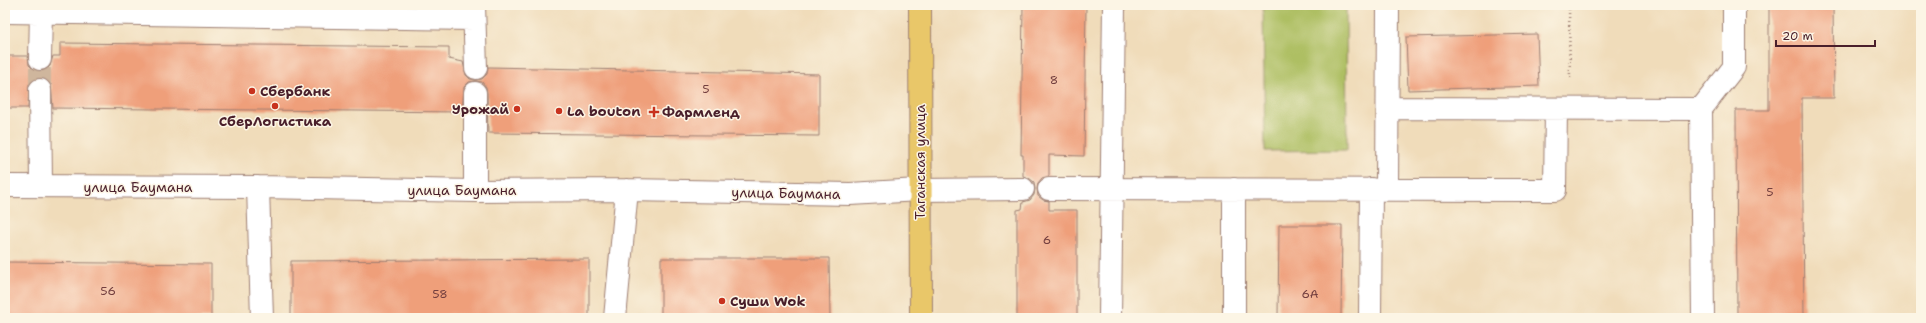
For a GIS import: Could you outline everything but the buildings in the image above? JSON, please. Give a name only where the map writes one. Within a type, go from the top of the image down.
[{"type":"main road","name":"Таганская улица","points":[[920,5],[919,190],[921,318]]},
{"type":"street","points":[[1110,318],[1114,5]]},
{"type":"street","points":[[1370,318],[1379,189],[1388,108],[1388,5]]},
{"type":"street","points":[[1703,318],[1701,108],[1734,67],[1734,5]]},
{"type":"street","points":[[5,12],[474,12],[476,68]]},
{"type":"street","points":[[40,59],[41,12]]},
{"type":"street","points":[[40,90],[41,186]]},
{"type":"street","points":[[474,191],[475,93]]},
{"type":"street","points":[[1388,108],[1701,108]]},
{"type":"street","points":[[1049,189],[1556,190],[1563,109]]},
{"type":"street","name":"улица Баумана","points":[[5,186],[258,187],[474,191],[627,190],[850,194],[919,190],[1023,189]]},
{"type":"street","points":[[258,187],[262,318]]},
{"type":"street","points":[[1234,189],[1234,318]]},
{"type":"street","points":[[615,318],[627,190]]},
{"type":"path","points":[[1563,109],[1569,5]]},
{"type":"green space","points":[[1263,5],[1346,5],[1347,150],[1265,151]]},
{"type":"tunnel","points":[[40,59],[40,90]]},
{"type":"place","name":"Сбербанк","points":[[252,91]]},
{"type":"place","name":"СберЛогистика","points":[[275,106]]},
{"type":"place","name":"Урожай","points":[[517,109]]},
{"type":"place","name":"La bouton","points":[[559,111]]},
{"type":"place","name":"Фармленд","points":[[654,112]]},
{"type":"place","name":"Суши Wok","points":[[722,301]]}]
